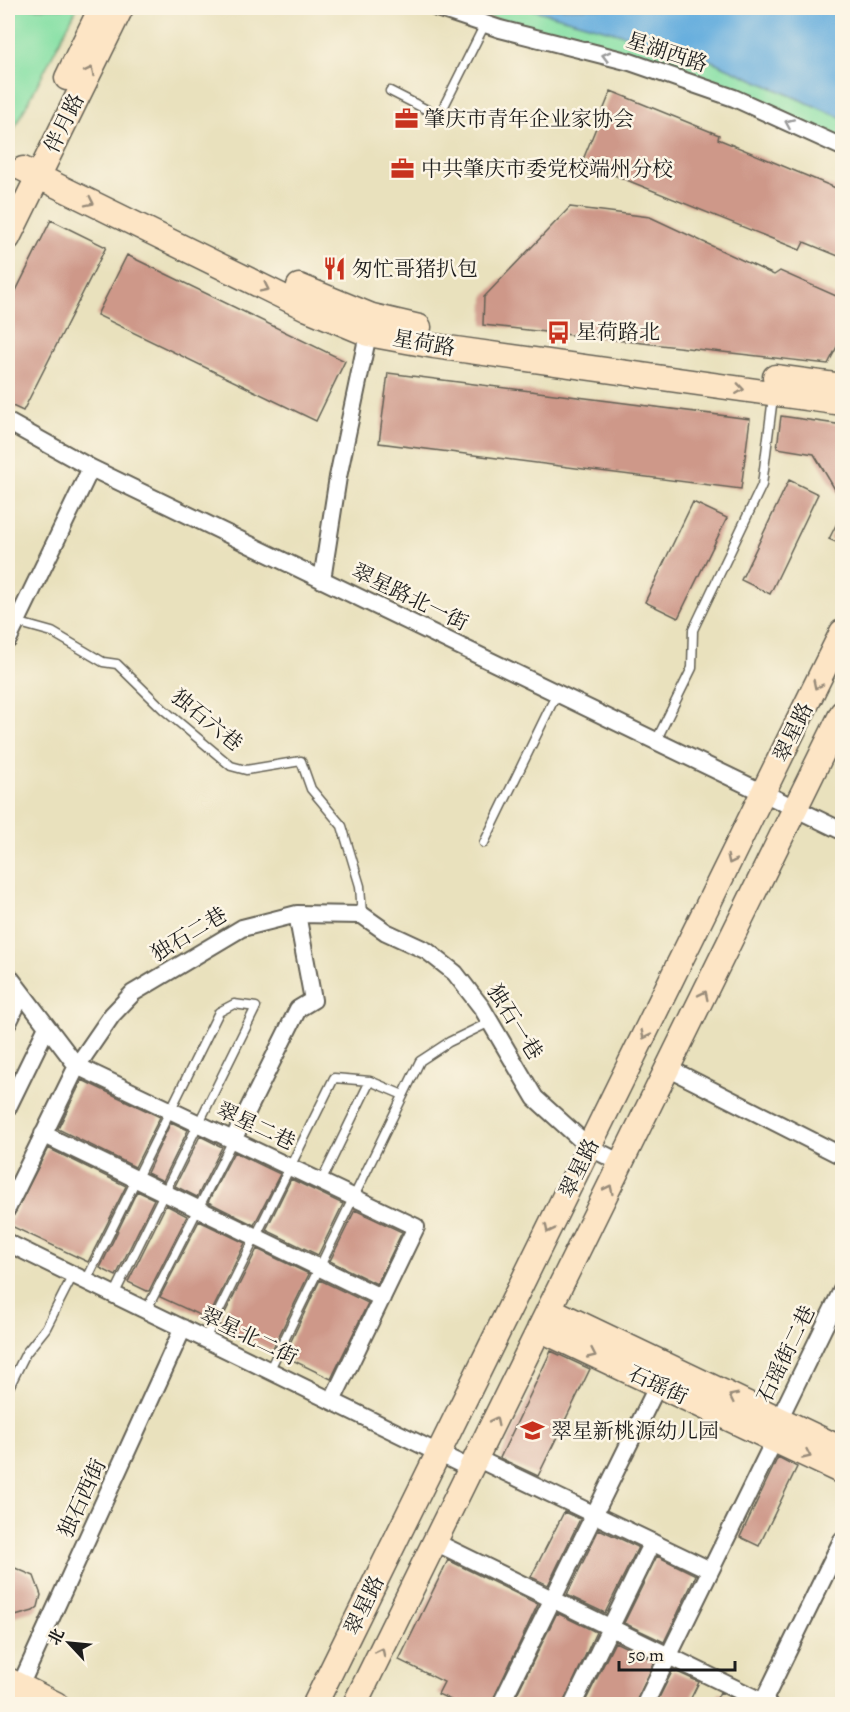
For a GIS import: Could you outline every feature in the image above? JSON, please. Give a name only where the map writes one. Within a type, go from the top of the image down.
[{"type":"street","name":"伴月路","points":[[8,238],[34,165],[101,8]]},
{"type":"street","name":"伴月路","points":[[8,201],[34,165],[120,8]]},
{"type":"street","name":"星湖西路","points":[[438,8],[485,24],[630,62],[724,95],[843,147]]},
{"type":"street","name":"星荷路","points":[[34,165],[308,309],[370,325],[434,346],[774,385],[843,386]]},
{"type":"street","points":[[322,580],[338,477],[370,325]]},
{"type":"street","name":"星荷路","points":[[774,385],[843,403]]},
{"type":"street","name":"翠星路北一街","points":[[8,422],[91,468],[843,831]]},
{"type":"street","points":[[8,640],[12,620],[91,468]]},
{"type":"street","name":"翠星路","points":[[315,1704],[843,632]]},
{"type":"street","name":"翠星路","points":[[355,1704],[843,713]]},
{"type":"street","points":[[233,1140],[298,1009],[313,1000],[297,914]]},
{"type":"street","name":"独石二巷","points":[[8,1207],[77,1066],[112,1016],[134,993],[242,928],[297,914],[362,915]]},
{"type":"street","name":"独石一巷","points":[[362,915],[386,932],[427,951],[455,973],[490,1022],[535,1098],[589,1147],[621,1163]]},
{"type":"street","points":[[8,975],[77,1066]]},
{"type":"street","points":[[8,1023],[22,994]]},
{"type":"street","points":[[8,1107],[47,1026]]},
{"type":"street","name":"翠星二巷","points":[[77,1066],[416,1227],[382,1298]]},
{"type":"street","points":[[668,1068],[843,1155]]},
{"type":"street","points":[[43,1134],[382,1298],[332,1401]]},
{"type":"street","name":"翠星北二街","points":[[8,1243],[439,1453],[474,1463],[594,1514],[710,1570]]},
{"type":"street","name":"石瑶街二巷","points":[[645,1704],[771,1447],[775,1428],[843,1290]]},
{"type":"street","name":"石瑶街","points":[[544,1319],[658,1385],[775,1428],[843,1449]]},
{"type":"street","name":"石瑶街","points":[[544,1319],[775,1428],[843,1472]]},
{"type":"street","name":"独石西街","points":[[11,1694],[183,1328]]},
{"type":"street","points":[[501,1704],[658,1385]]},
{"type":"street","points":[[435,1542],[766,1703],[843,1540]]},
{"type":"street","points":[[573,1704],[652,1542]]},
{"type":"street","points":[[11,1694],[56,1704]]},
{"type":"lane","points":[[390,91],[439,117],[485,24]]},
{"type":"lane","points":[[656,741],[692,668],[693,630],[762,485],[774,385]]},
{"type":"lane","name":"独石六巷","points":[[12,620],[52,632],[103,662],[117,664],[163,709],[231,766],[246,770],[301,761],[311,789],[342,826],[360,886],[362,915]]},
{"type":"lane","points":[[484,843],[557,693]]},
{"type":"lane","points":[[8,1389],[26,1353],[46,1328],[79,1278],[136,1179],[219,1012],[234,1004],[256,1007],[114,1295]]},
{"type":"lane","points":[[269,1371],[420,1061],[449,1042],[490,1022]]},
{"type":"lane","points":[[205,1339],[334,1078],[370,1081],[403,1095]]},
{"type":"lane","points":[[321,1182],[370,1081]]},
{"type":"lane","points":[[146,1311],[233,1140]]},
{"type":"green space","points":[[8,8],[77,8],[8,141]]},
{"type":"green space","points":[[458,8],[527,8],[669,47],[682,48],[842,118],[842,144],[652,63]]},
{"type":"water","points":[[527,8],[842,8],[842,118],[682,48],[669,47]]},
{"type":"building","points":[[611,91],[719,135],[718,139],[843,191],[843,258],[804,242],[800,250],[582,162]]},
{"type":"building","points":[[570,207],[650,217],[774,275],[780,271],[843,299],[843,335],[828,364],[483,325],[484,297]]},
{"type":"building","points":[[51,220],[106,247],[23,411],[8,404],[8,307]]},
{"type":"building","points":[[127,255],[345,361],[316,421],[97,315]]},
{"type":"building","points":[[388,373],[750,419],[741,489],[379,443]]},
{"type":"building","points":[[781,416],[843,425],[843,503],[814,454],[777,448]]},
{"type":"building","points":[[789,480],[818,494],[770,594],[741,580]]},
{"type":"building","points":[[693,502],[727,518],[678,618],[645,602]]},
{"type":"building","points":[[843,511],[843,545],[829,539]]},
{"type":"building","points":[[82,1080],[160,1117],[135,1167],[58,1129]]},
{"type":"building","points":[[171,1122],[188,1130],[163,1181],[147,1173]]},
{"type":"building","points":[[200,1136],[222,1147],[197,1197],[175,1186]]},
{"type":"building","points":[[48,1148],[126,1186],[88,1262],[9,1225]]},
{"type":"building","points":[[234,1152],[280,1174],[254,1225],[208,1202]]},
{"type":"building","points":[[291,1179],[343,1204],[318,1255],[266,1230]]},
{"type":"building","points":[[137,1191],[154,1199],[116,1276],[100,1268]]},
{"type":"building","points":[[166,1205],[187,1216],[147,1291],[128,1282]]},
{"type":"building","points":[[355,1210],[402,1232],[377,1284],[330,1261]]},
{"type":"building","points":[[199,1221],[245,1243],[208,1319],[160,1297]]},
{"type":"building","points":[[257,1249],[309,1274],[272,1350],[219,1325]]},
{"type":"building","points":[[320,1280],[368,1303],[331,1379],[284,1356]]},
{"type":"building","name":"翠星新桃源幼儿园","points":[[551,1351],[590,1369],[538,1476],[500,1458]]},
{"type":"building","points":[[778,1457],[797,1467],[759,1546],[740,1537]]},
{"type":"building","points":[[564,1512],[580,1519],[548,1585],[531,1577]]},
{"type":"building","points":[[599,1529],[638,1547],[605,1613],[567,1595]]},
{"type":"building","points":[[657,1556],[696,1575],[664,1642],[624,1623]]},
{"type":"building","points":[[448,1560],[538,1604],[491,1704],[459,1704],[438,1694],[444,1682],[399,1660]]},
{"type":"building","points":[[8,1565],[34,1576],[41,1595],[38,1607],[33,1611],[8,1618]]},
{"type":"building","points":[[557,1613],[596,1632],[563,1704],[512,1704]]},
{"type":"building","points":[[615,1642],[655,1661],[635,1704],[584,1704]]},
{"type":"building","points":[[673,1670],[699,1682],[688,1704],[656,1704]]},
{"type":"building","points":[[720,1692],[744,1704],[714,1704]]},
{"type":"place","name":"肇庆市青年企业家协会","points":[[406,119]]},
{"type":"place","name":"中共肇庆市委党校端州分校","points":[[403,169]]},
{"type":"place","name":"匆忙哥猪扒包","points":[[334,269]]},
{"type":"place","name":"星荷路北","points":[[558,332]]},
{"type":"place","name":"翠星新桃源幼儿园","points":[[533,1431]]}]
